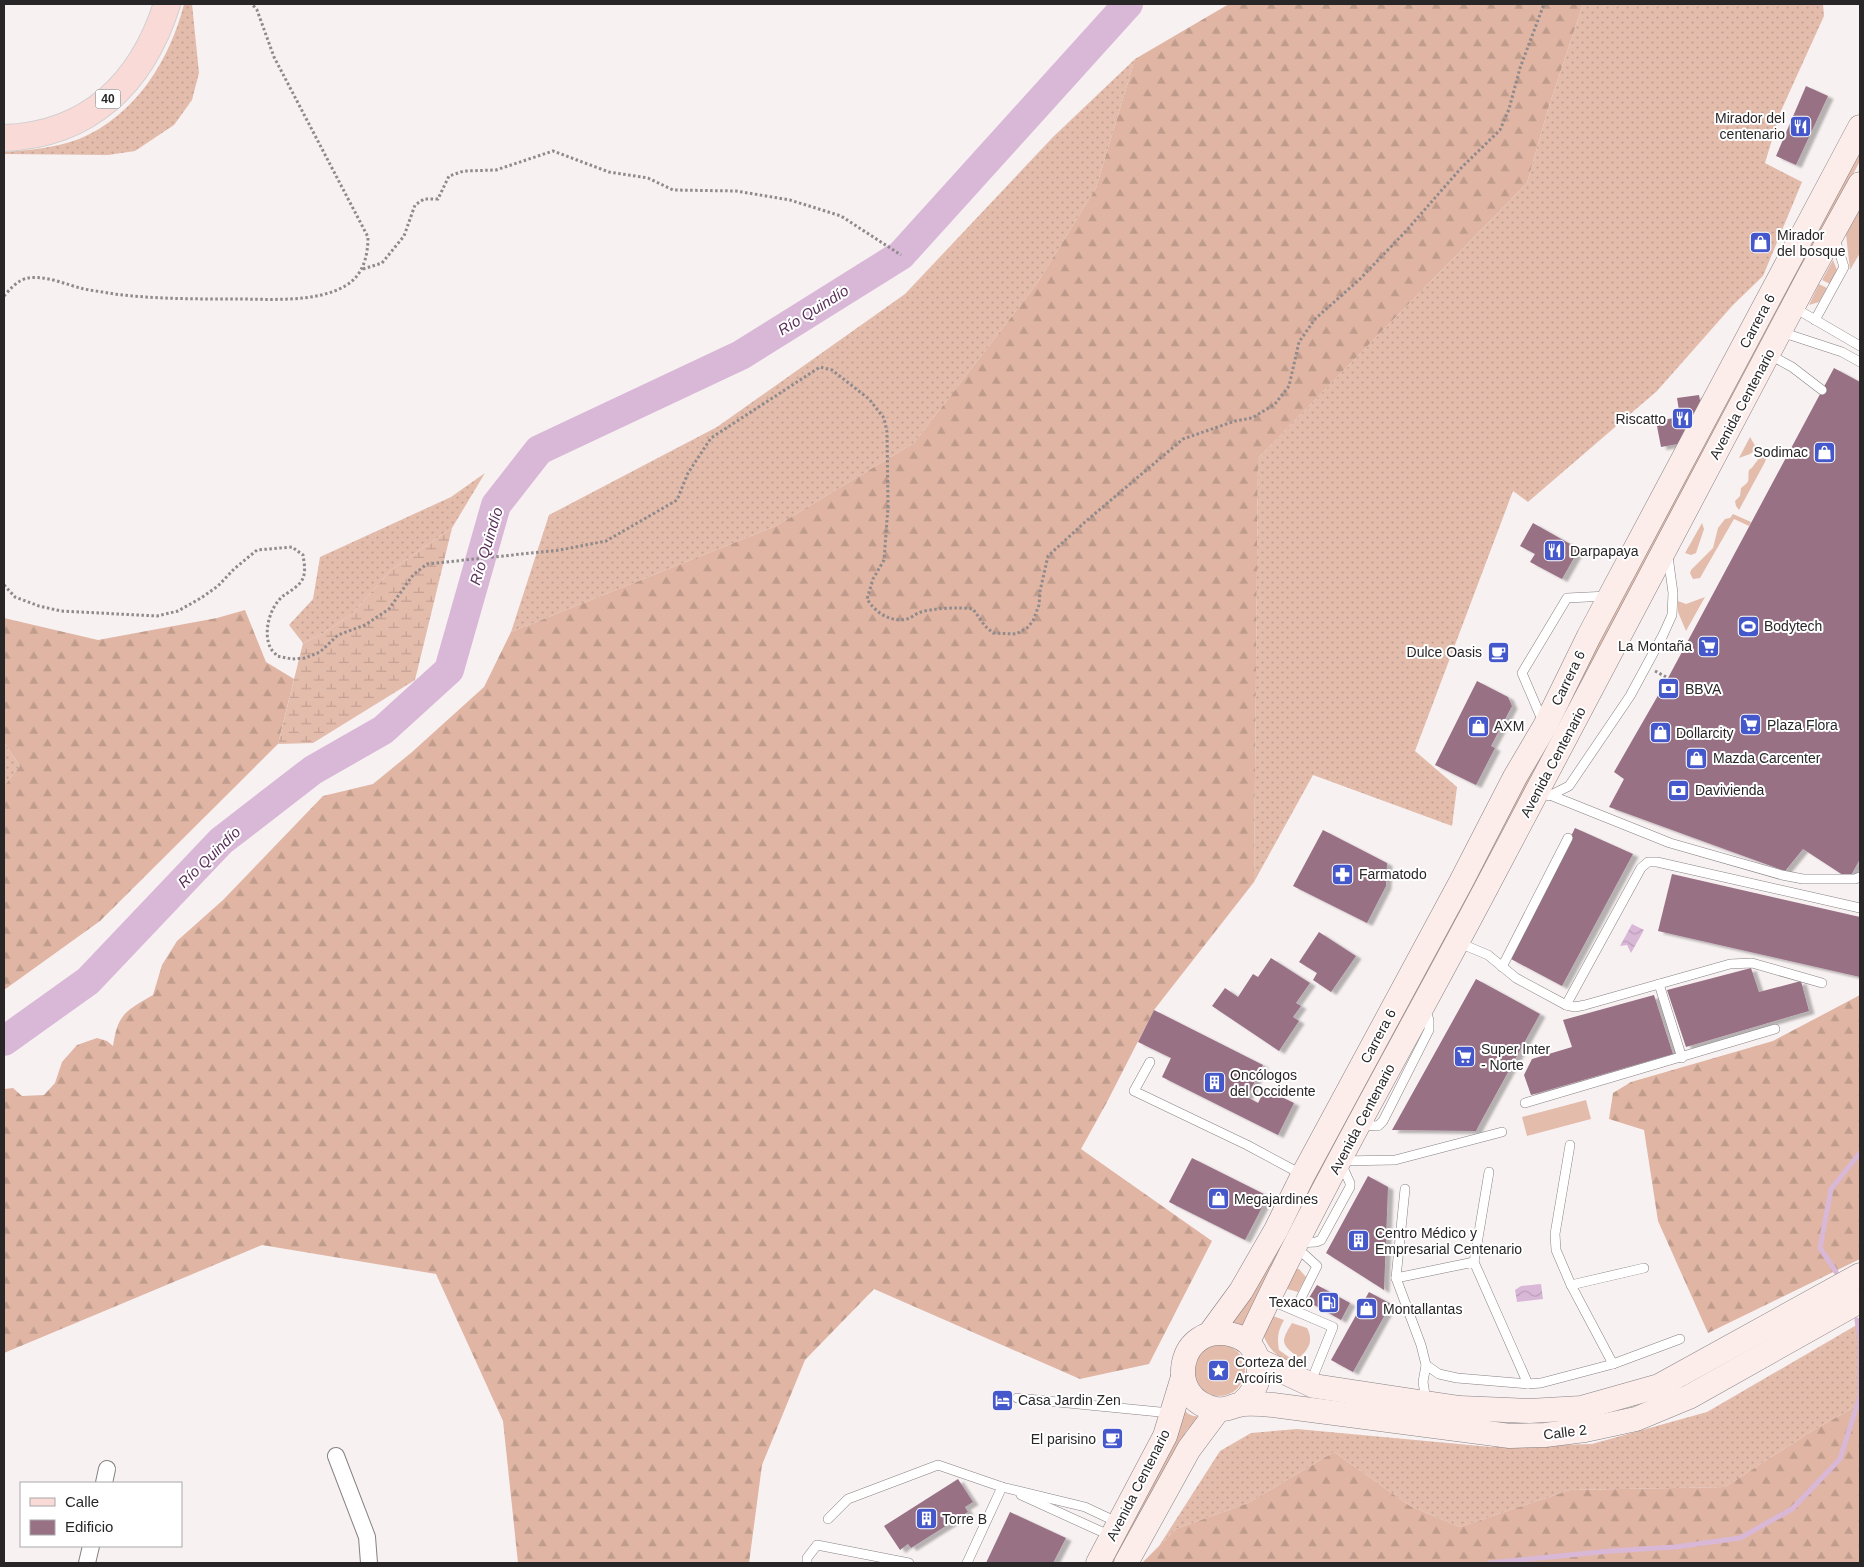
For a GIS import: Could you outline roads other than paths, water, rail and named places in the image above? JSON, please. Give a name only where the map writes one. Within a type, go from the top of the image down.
[{"type":"main road","name":"40","points":[[4,138],[26,137],[70,124],[93,111],[116,93],[136,70],[148,51],[160,27],[167,4]]},
{"type":"main road","name":"Carrera 6","points":[[1211,1332],[1241,1291],[1276,1230],[1303,1175],[1461,882],[1515,777],[1545,726],[1563,687],[1860,128]]},
{"type":"main road","name":"Avenida Centenario","points":[[1253,1351],[1268,1299],[1456,942],[1540,799],[1667,546],[1792,307],[1860,184]]},
{"type":"main road","name":"Calle 2","points":[[1253,1351],[1314,1386],[1460,1408],[1529,1411],[1581,1408],[1659,1386],[1860,1276]]},
{"type":"main road","name":"Calle 2","points":[[1230,1407],[1273,1404],[1510,1436],[1545,1435],[1585,1430],[1636,1419],[1689,1397],[1860,1301]]},
{"type":"main road","points":[[1211,1332],[1226,1332],[1238,1336],[1253,1351],[1259,1373],[1256,1386],[1249,1397],[1230,1407],[1206,1406],[1195,1399],[1187,1390],[1182,1366],[1186,1354],[1192,1344],[1211,1332]]},
{"type":"main road","name":"Avenida Centenario","points":[[1098,1563],[1165,1436],[1183,1377]]},
{"type":"main road","name":"Avenida Centenario","points":[[1126,1563],[1189,1448],[1202,1430],[1230,1407]]},
{"type":"street","points":[[336,1456],[367,1537],[369,1563]]},
{"type":"street","points":[[87,1563],[91,1547]]},
{"type":"lane","points":[[1815,320],[1844,266],[1833,234]]},
{"type":"lane","points":[[1792,307],[1860,346]]},
{"type":"lane","points":[[1780,332],[1842,352],[1860,362]]},
{"type":"lane","points":[[1768,354],[1792,367],[1822,390]]},
{"type":"lane","points":[[1540,799],[1569,786],[1630,696],[1663,635],[1672,615],[1673,592],[1667,546]]},
{"type":"lane","points":[[1545,726],[1522,673],[1568,598],[1611,596]]},
{"type":"lane","points":[[1540,799],[1670,843],[1782,875],[1803,879],[1855,879],[1860,877]]},
{"type":"lane","points":[[1502,967],[1568,838]]},
{"type":"lane","points":[[1566,1005],[1641,868],[1648,862],[1657,862],[1860,908]]},
{"type":"lane","points":[[1456,942],[1488,955],[1516,978],[1566,1005],[1585,1006],[1730,964],[1752,963],[1822,983]]},
{"type":"lane","points":[[1659,984],[1682,1058]]},
{"type":"lane","points":[[1525,1103],[1775,1029]]},
{"type":"lane","points":[[1150,1062],[1134,1091],[1247,1145],[1303,1175]]},
{"type":"lane","points":[[1340,1161],[1395,1160],[1502,1132]]},
{"type":"lane","points":[[1570,1145],[1555,1234],[1556,1250],[1571,1285],[1613,1364]]},
{"type":"lane","points":[[1489,1172],[1474,1262],[1528,1384]]},
{"type":"lane","points":[[1404,1188],[1396,1278],[1421,1345],[1426,1365],[1423,1382],[1426,1403]]},
{"type":"lane","points":[[1295,1310],[1317,1266],[1297,1244]]},
{"type":"lane","points":[[1396,1278],[1474,1262]]},
{"type":"lane","points":[[1571,1285],[1644,1268]]},
{"type":"lane","points":[[1268,1299],[1333,1326],[1314,1374],[1314,1386]]},
{"type":"lane","points":[[1426,1365],[1439,1374],[1457,1378],[1528,1384],[1541,1383],[1613,1364],[1680,1340]]},
{"type":"lane","points":[[1016,1398],[1172,1413]]},
{"type":"lane","points":[[828,1519],[848,1499],[938,1465],[1115,1530]]},
{"type":"lane","points":[[1002,1487],[1085,1507],[1115,1530]]},
{"type":"lane","points":[[967,1563],[1002,1487]]},
{"type":"lane","points":[[807,1563],[806,1558],[817,1545],[909,1563]]},
{"type":"water","points":[[1632,924],[1644,930],[1631,953],[1627,945],[1620,946]]},
{"type":"water","points":[[1541,1284],[1543,1299],[1517,1302],[1515,1290],[1521,1286]]},
{"type":"waterway","name":"Río Quindío","points":[[4,1041],[88,981],[221,841],[313,770],[383,730],[449,670],[496,505],[539,450],[741,355],[901,255],[1128,4]]},
{"type":"waterway","points":[[1836,1272],[1820,1248],[1831,1189],[1860,1153]]},
{"type":"waterway","points":[[1489,1563],[1610,1551],[1675,1547],[1740,1538],[1792,1509],[1840,1459],[1860,1396],[1860,1340],[1857,1320]]},
{"type":"place","name":"Mirador del centenario","points":[[1801,126]]},
{"type":"place","name":"Mirador del bosque","points":[[1761,243]]},
{"type":"place","name":"Riscatto","points":[[1682,419]]},
{"type":"place","name":"Sodimac","points":[[1824,452]]},
{"type":"place","name":"Darpapaya","points":[[1554,551]]},
{"type":"place","name":"Bodytech","points":[[1748,626]]},
{"type":"place","name":"La Montaña","points":[[1708,646]]},
{"type":"place","name":"Dulce Oasis","points":[[1498,652]]},
{"type":"place","name":"BBVA","points":[[1669,689]]},
{"type":"place","name":"Plaza Flora","points":[[1751,725]]},
{"type":"place","name":"AXM","points":[[1478,726]]},
{"type":"place","name":"Dollarcity","points":[[1660,733]]},
{"type":"place","name":"Mazda Carcenter","points":[[1697,758]]},
{"type":"place","name":"Davivienda","points":[[1679,790]]},
{"type":"place","name":"Farmatodo","points":[[1343,874]]},
{"type":"place","name":"Super Inter - Norte","points":[[1465,1057]]},
{"type":"place","name":"Oncólogos del Occidente","points":[[1214,1083]]},
{"type":"place","name":"Megajardines","points":[[1218,1199]]},
{"type":"place","name":"Centro Médico y Empresarial Centenario","points":[[1359,1241]]},
{"type":"place","name":"Texaco","points":[[1329,1302]]},
{"type":"place","name":"Montallantas","points":[[1367,1309]]},
{"type":"place","name":"Corteza del Arcoíris","points":[[1219,1370]]},
{"type":"place","name":"Casa Jardin Zen","points":[[1002,1400]]},
{"type":"place","name":"El parisino","points":[[1112,1439]]},
{"type":"place","name":"Torre B","points":[[926,1519]]}]
